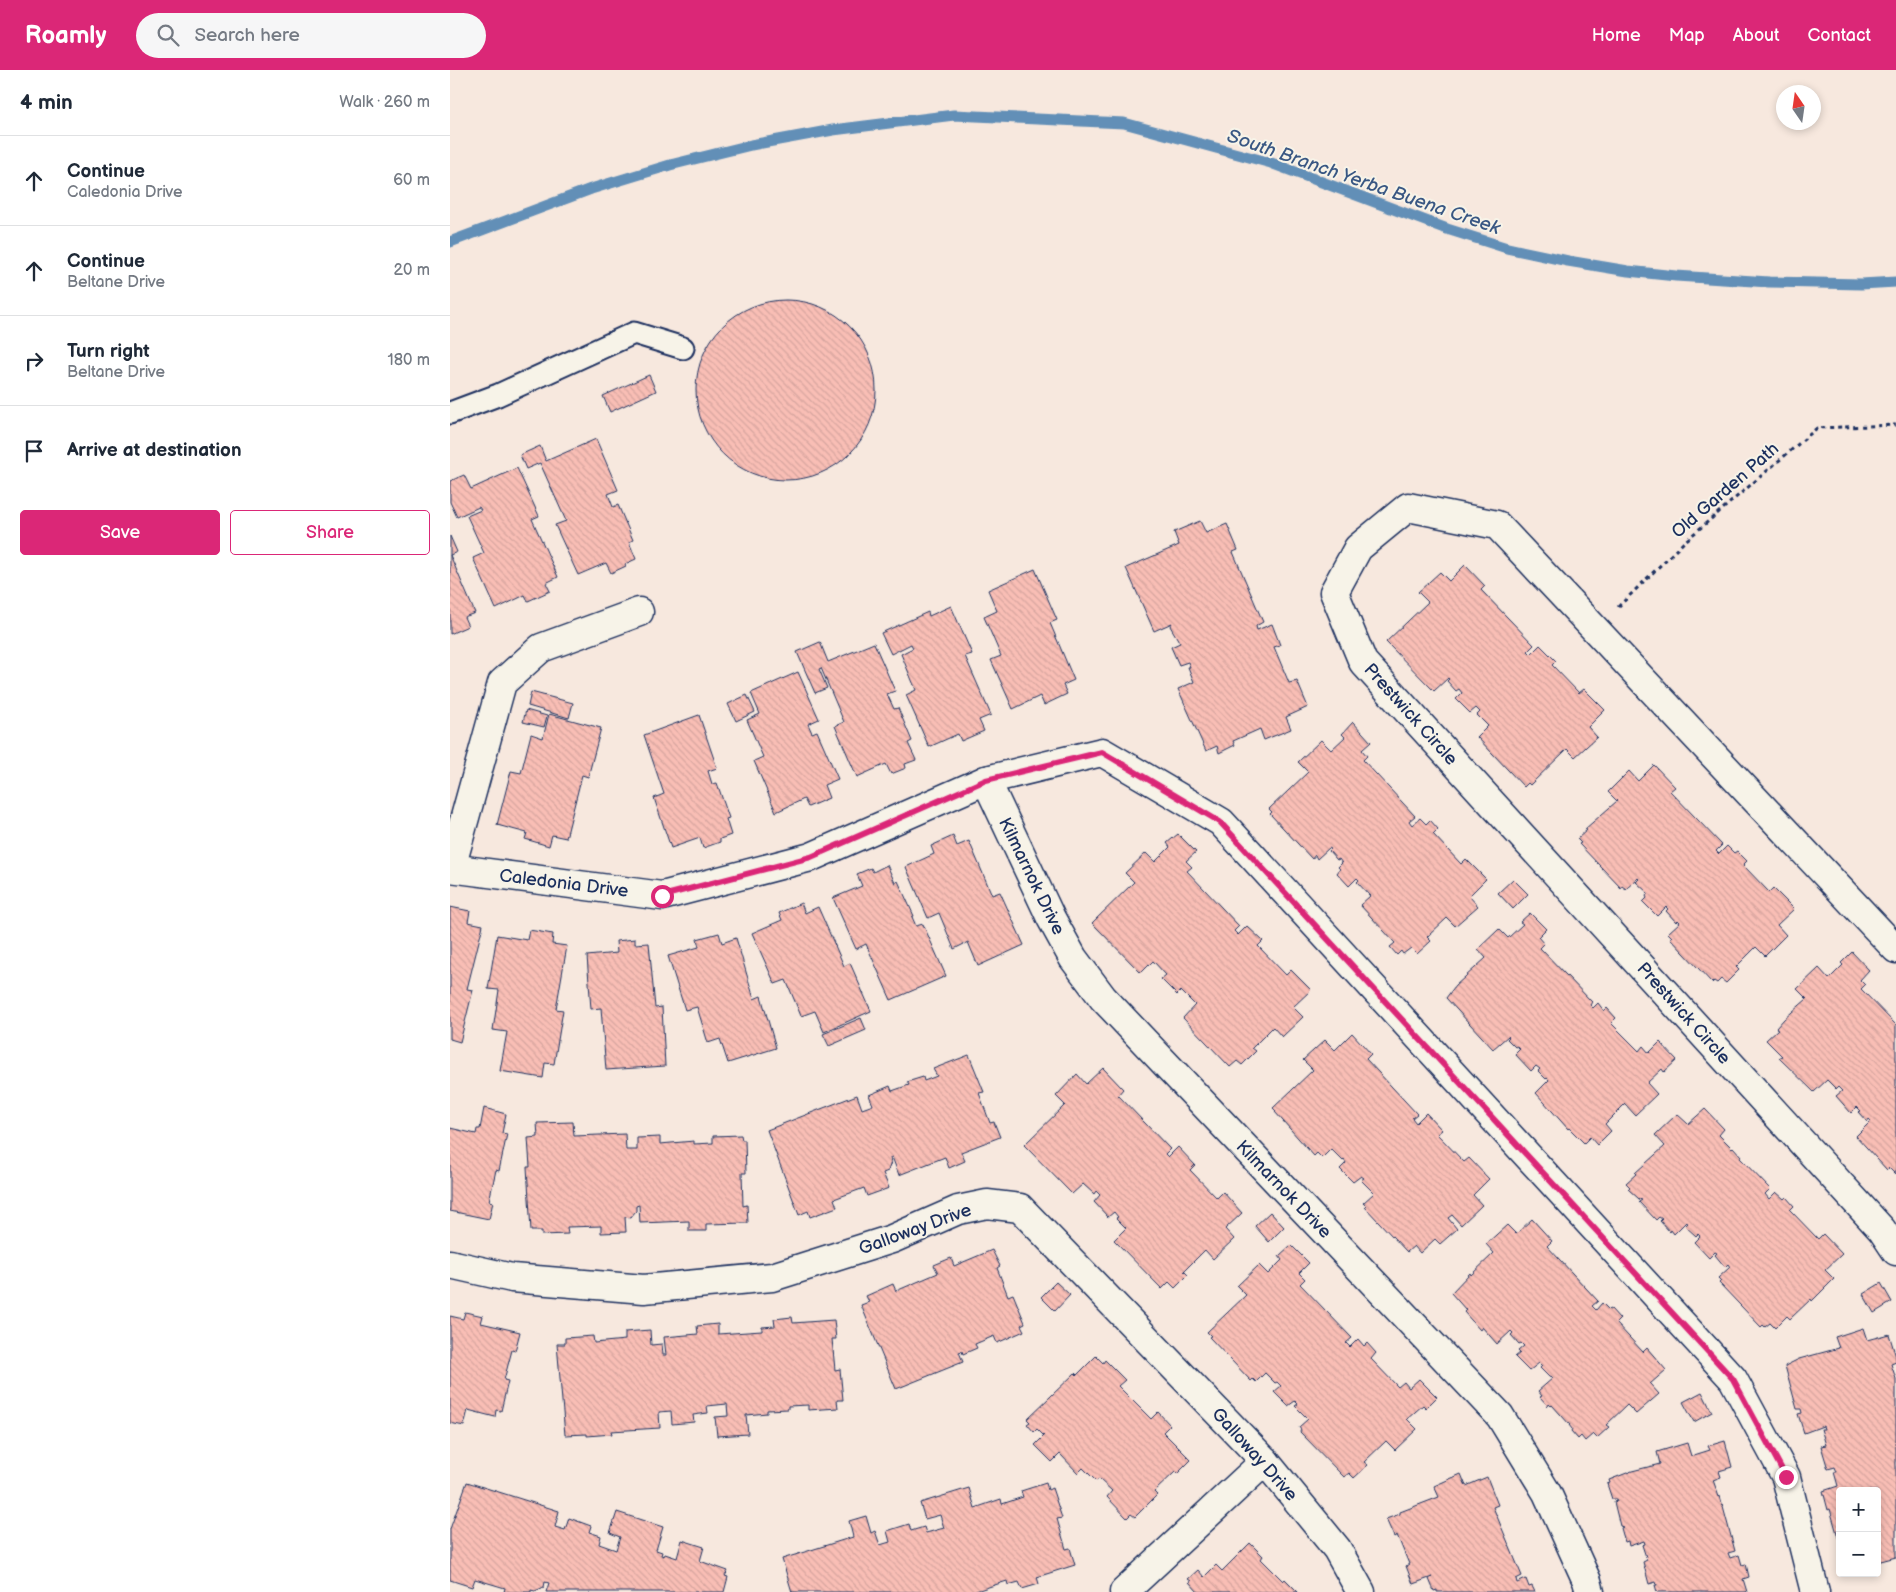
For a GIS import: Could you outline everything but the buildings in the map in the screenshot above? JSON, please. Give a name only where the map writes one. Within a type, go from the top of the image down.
[{"type":"street","name":"Prestwick Circle","points":[[1896,949],[1497,525],[1408,507],[1358,548],[1334,592],[1363,662],[1882,1230],[1896,1251]]},
{"type":"street","points":[[450,868],[502,682],[541,648],[639,612]]},
{"type":"street","name":"Caledonia Drive","points":[[450,868],[662,896],[811,857],[986,780],[1102,752],[1220,822],[1733,1379],[1786,1477],[1815,1592]]},
{"type":"street","name":"Kilmarnok Drive","points":[[986,780],[1052,918],[1073,958],[1083,972],[1103,998],[1500,1416],[1547,1493],[1587,1580],[1590,1592]]},
{"type":"street","name":"Galloway Drive","points":[[450,1264],[512,1278],[644,1289],[772,1277],[892,1238],[958,1210],[987,1204],[1020,1208],[1265,1462],[1337,1549],[1361,1592]]},
{"type":"street","points":[[1124,1592],[1265,1462]]},
{"type":"lane","points":[[450,413],[498,395],[634,333],[683,348]]},
{"type":"path","name":"Old Garden Path","points":[[1596,629],[1683,543],[1817,428],[1896,425]]},
{"type":"waterway","name":"South Branch Yerba Buena Creek","points":[[450,242],[591,189],[670,165],[751,145],[833,130],[954,115],[1124,123],[1271,163],[1447,229],[1507,248],[1568,261],[1628,271],[1769,282],[1861,284],[1896,282]]},
{"type":"route","points":[[662,896],[811,857],[986,780],[1102,752],[1220,822],[1733,1379],[1786,1477]]}]
